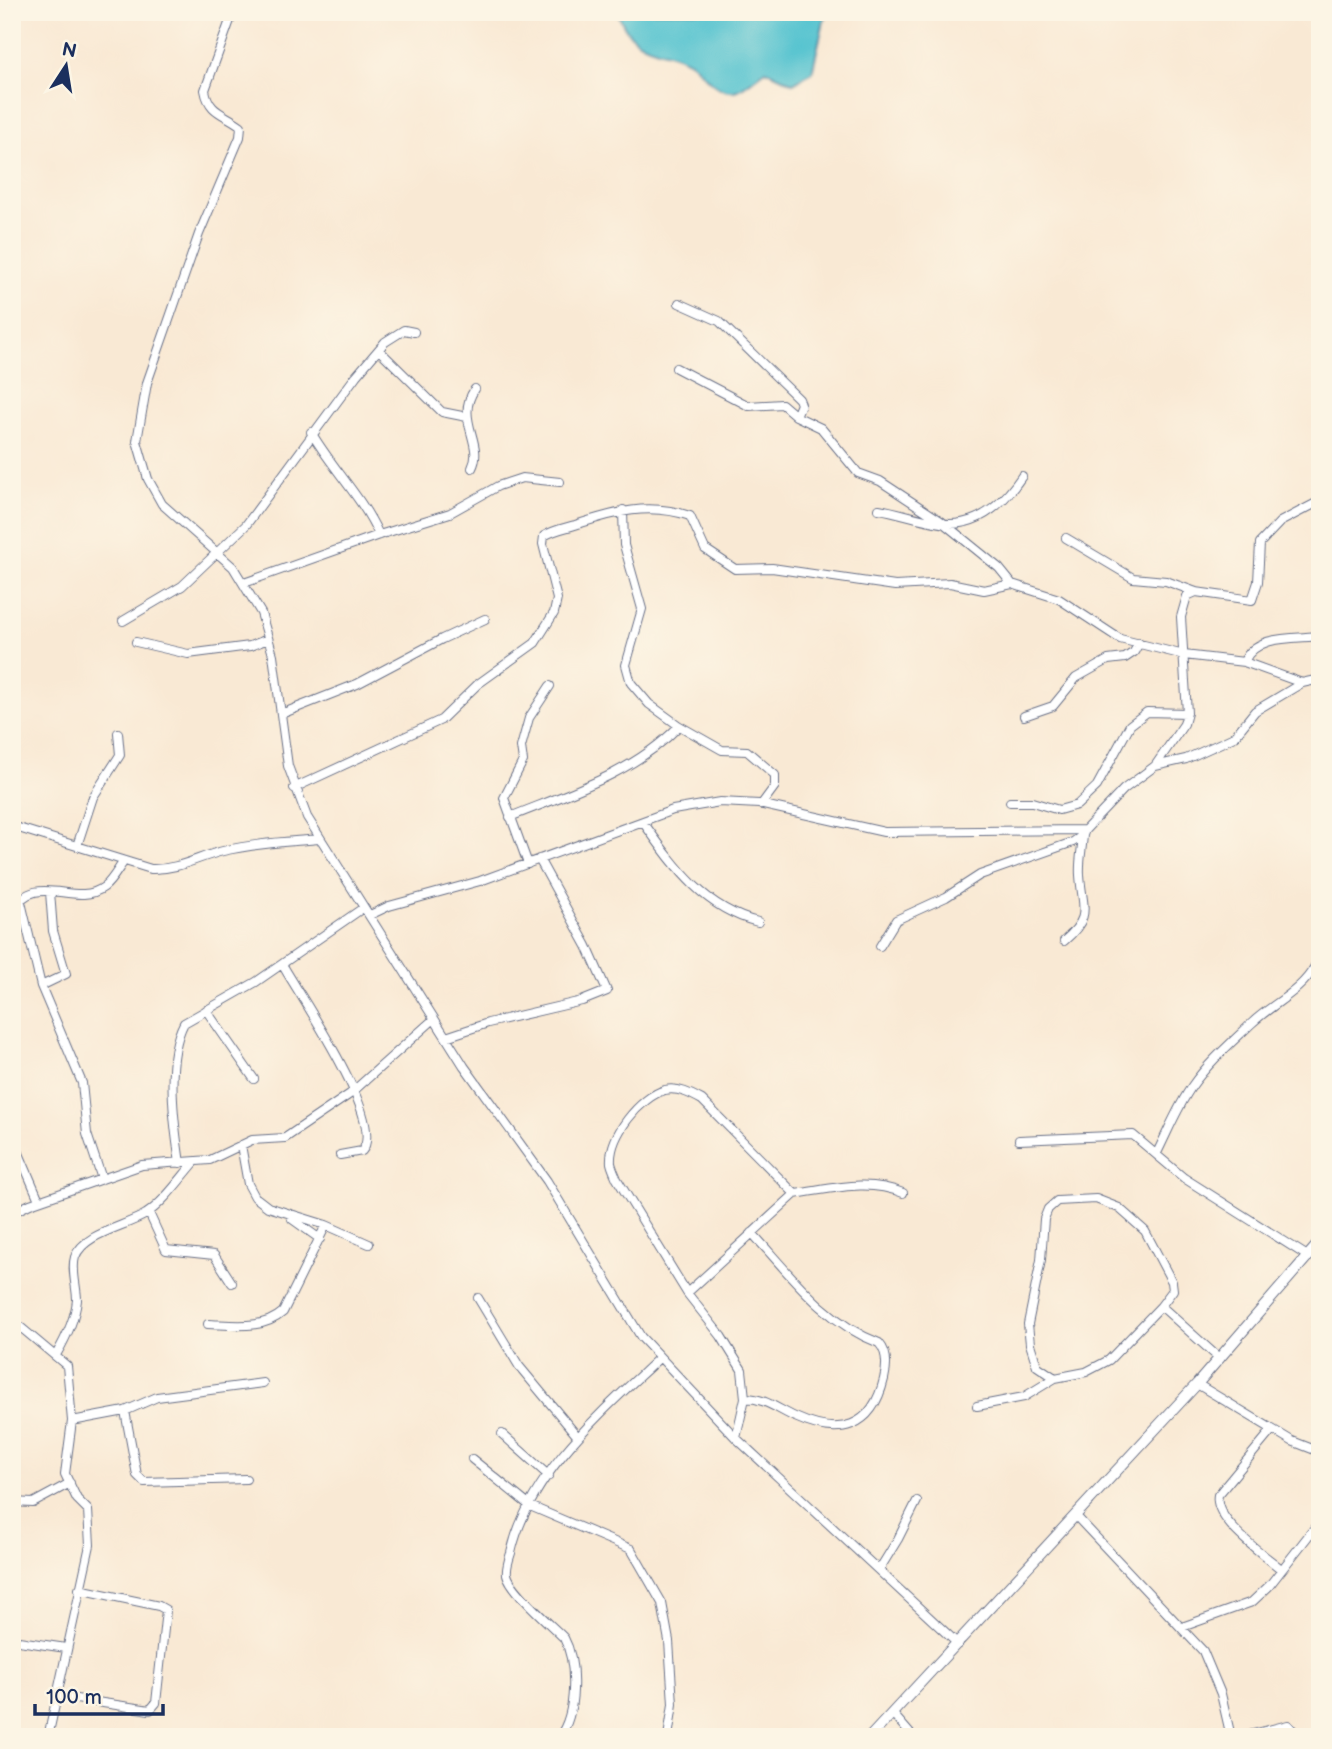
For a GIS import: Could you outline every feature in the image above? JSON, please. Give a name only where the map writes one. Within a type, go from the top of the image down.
[{"type":"street","points":[[233,12],[205,90],[207,103],[215,111],[241,125],[240,137],[199,234],[147,383],[137,441],[148,479],[162,504],[233,567],[244,583],[261,613],[268,639],[294,788],[320,839],[434,1020],[547,1181],[631,1324],[659,1358],[736,1438],[958,1644]]},
{"type":"street","points":[[679,303],[719,321],[743,344],[799,399],[801,404],[796,416]]},
{"type":"street","points":[[123,621],[173,593],[246,524],[268,497],[311,432],[379,350],[394,334],[404,330],[414,332]]},
{"type":"street","points":[[379,350],[442,412],[467,417]]},
{"type":"street","points":[[676,368],[749,405],[782,404],[796,416],[821,428],[858,473],[880,481],[940,521],[999,568],[1012,584]]},
{"type":"street","points":[[472,468],[476,454],[467,417],[468,400],[475,389]]},
{"type":"street","points":[[311,432],[326,457],[367,509],[379,535]]},
{"type":"street","points":[[879,509],[950,524],[1002,503],[1022,476]]},
{"type":"street","points":[[244,583],[450,513],[498,486],[522,478],[560,482]]},
{"type":"street","points":[[1066,538],[1133,578],[1166,581],[1196,592],[1252,600],[1258,582],[1260,543],[1280,522],[1320,501]]},
{"type":"street","points":[[294,788],[441,720],[478,684],[535,643],[554,613],[557,599],[543,544],[544,536],[623,510],[647,508],[690,516],[705,549],[735,569],[772,568],[895,586],[950,583],[984,590],[1012,584],[1059,599],[1111,636],[1184,655],[1244,662],[1302,683]]},
{"type":"street","points":[[623,510],[624,545],[642,610],[626,665],[631,682],[649,704],[679,726],[722,750],[747,751],[765,765],[775,775],[775,786],[761,805]]},
{"type":"street","points":[[880,946],[896,920],[946,897],[980,875],[1084,833],[1124,789],[1155,766],[1184,724],[1187,713],[1181,617],[1187,596],[1196,592]]},
{"type":"street","points":[[281,715],[358,684],[485,619]]},
{"type":"street","points":[[1244,662],[1248,652],[1260,645],[1320,636]]},
{"type":"street","points":[[136,642],[188,654],[250,646],[268,639]]},
{"type":"street","points":[[1024,716],[1053,706],[1076,678],[1108,660],[1125,658],[1134,652],[1139,643]]},
{"type":"street","points":[[1155,766],[1186,759],[1234,737],[1255,711],[1302,683],[1320,679]]},
{"type":"street","points":[[528,864],[504,798],[523,761],[521,747],[528,718],[550,686]]},
{"type":"street","points":[[1010,802],[1032,802],[1059,810],[1077,804],[1097,786],[1130,724],[1147,712],[1187,713]]},
{"type":"street","points":[[510,817],[620,770],[662,745],[679,726]]},
{"type":"street","points":[[77,846],[93,797],[120,755],[118,733]]},
{"type":"street","points":[[180,1163],[172,1115],[178,1035],[184,1023],[366,912],[438,894],[705,803],[761,805],[884,832],[1084,833]]},
{"type":"street","points":[[643,822],[676,868],[695,888],[729,912],[758,922]]},
{"type":"street","points":[[12,826],[151,869],[170,870],[220,852],[251,845],[320,839]]},
{"type":"street","points":[[1064,941],[1079,928],[1084,918],[1085,897],[1079,865],[1084,833]]},
{"type":"street","points":[[446,1037],[488,1023],[582,1001],[607,991],[587,946],[539,859]]},
{"type":"street","points":[[12,911],[20,898],[30,892],[88,893],[101,889],[124,861]]},
{"type":"street","points":[[41,986],[66,974],[53,930],[50,892]]},
{"type":"street","points":[[20,898],[41,986],[82,1083],[87,1134],[102,1179]]},
{"type":"street","points":[[282,964],[355,1090],[369,1140],[362,1152],[340,1155]]},
{"type":"street","points":[[1157,1153],[1192,1087],[1205,1071],[1252,1023],[1282,997],[1292,993],[1314,966],[1320,965]]},
{"type":"street","points":[[206,1010],[254,1079]]},
{"type":"street","points":[[12,1213],[39,1200],[142,1166],[210,1160],[251,1140],[285,1138],[355,1090],[434,1020]]},
{"type":"street","points":[[736,1438],[745,1398],[741,1370],[721,1336],[687,1293],[617,1179],[611,1162],[620,1132],[642,1106],[666,1090],[685,1091],[702,1100],[795,1194]]},
{"type":"street","points":[[1019,1140],[1132,1135],[1184,1178],[1308,1257]]},
{"type":"street","points":[[12,1137],[39,1200]]},
{"type":"street","points":[[241,1144],[248,1184],[255,1197],[281,1211],[320,1239]]},
{"type":"street","points":[[56,1355],[67,1336],[74,1314],[75,1257],[89,1240],[149,1213],[194,1163]]},
{"type":"street","points":[[687,1293],[795,1194],[864,1184],[883,1185],[903,1193]]},
{"type":"street","points":[[977,1406],[1024,1397],[1055,1378],[1086,1372],[1110,1360],[1161,1307],[1173,1290],[1172,1282],[1145,1231],[1112,1204],[1086,1198],[1057,1201],[1048,1209],[1044,1219],[1041,1259],[1028,1324],[1030,1344],[1037,1366],[1055,1378]]},
{"type":"street","points":[[281,1211],[326,1225],[369,1244]]},
{"type":"street","points":[[149,1213],[166,1250],[214,1255],[232,1283]]},
{"type":"street","points":[[208,1324],[250,1326],[276,1319],[283,1312],[326,1225]]},
{"type":"street","points":[[745,1398],[759,1398],[815,1424],[835,1429],[843,1427],[864,1419],[876,1404],[886,1360],[879,1343],[854,1334],[824,1310],[752,1233]]},
{"type":"street","points":[[870,1737],[1220,1359],[1320,1242]]},
{"type":"street","points":[[478,1298],[519,1366],[578,1437]]},
{"type":"street","points":[[1161,1307],[1220,1359]]},
{"type":"street","points":[[12,1321],[67,1366],[71,1381],[72,1421],[65,1474],[77,1499],[88,1510],[90,1524],[90,1545],[48,1737]]},
{"type":"street","points":[[559,1737],[564,1731],[571,1705],[570,1648],[564,1637],[512,1585],[506,1573],[515,1535],[549,1476],[578,1437],[659,1358]]},
{"type":"street","points":[[72,1421],[125,1411],[157,1397],[263,1383]]},
{"type":"street","points":[[1197,1384],[1272,1430],[1320,1452]]},
{"type":"street","points":[[125,1411],[137,1475],[144,1482],[246,1479]]},
{"type":"street","points":[[1272,1430],[1217,1495],[1216,1503],[1222,1516],[1281,1569]]},
{"type":"street","points":[[502,1434],[549,1476]]},
{"type":"street","points":[[472,1459],[530,1506],[631,1549],[662,1603],[669,1641],[673,1704],[668,1737]]},
{"type":"street","points":[[12,1502],[33,1503],[70,1483]]},
{"type":"street","points":[[879,1570],[917,1501]]},
{"type":"street","points":[[1074,1516],[1182,1627],[1209,1661],[1221,1694],[1231,1737]]},
{"type":"street","points":[[1182,1627],[1252,1602],[1320,1521]]},
{"type":"street","points":[[56,1696],[150,1710],[156,1703],[166,1610],[159,1606],[79,1589]]},
{"type":"street","points":[[12,1640],[66,1648]]},
{"type":"street","points":[[893,1714],[913,1737]]},
{"type":"street","points":[[1241,1737],[1288,1724],[1299,1737]]},
{"type":"water","points":[[617,12],[826,12],[812,72],[793,83],[766,70],[738,90],[727,91],[715,85],[690,62],[635,39],[624,27]]}]
